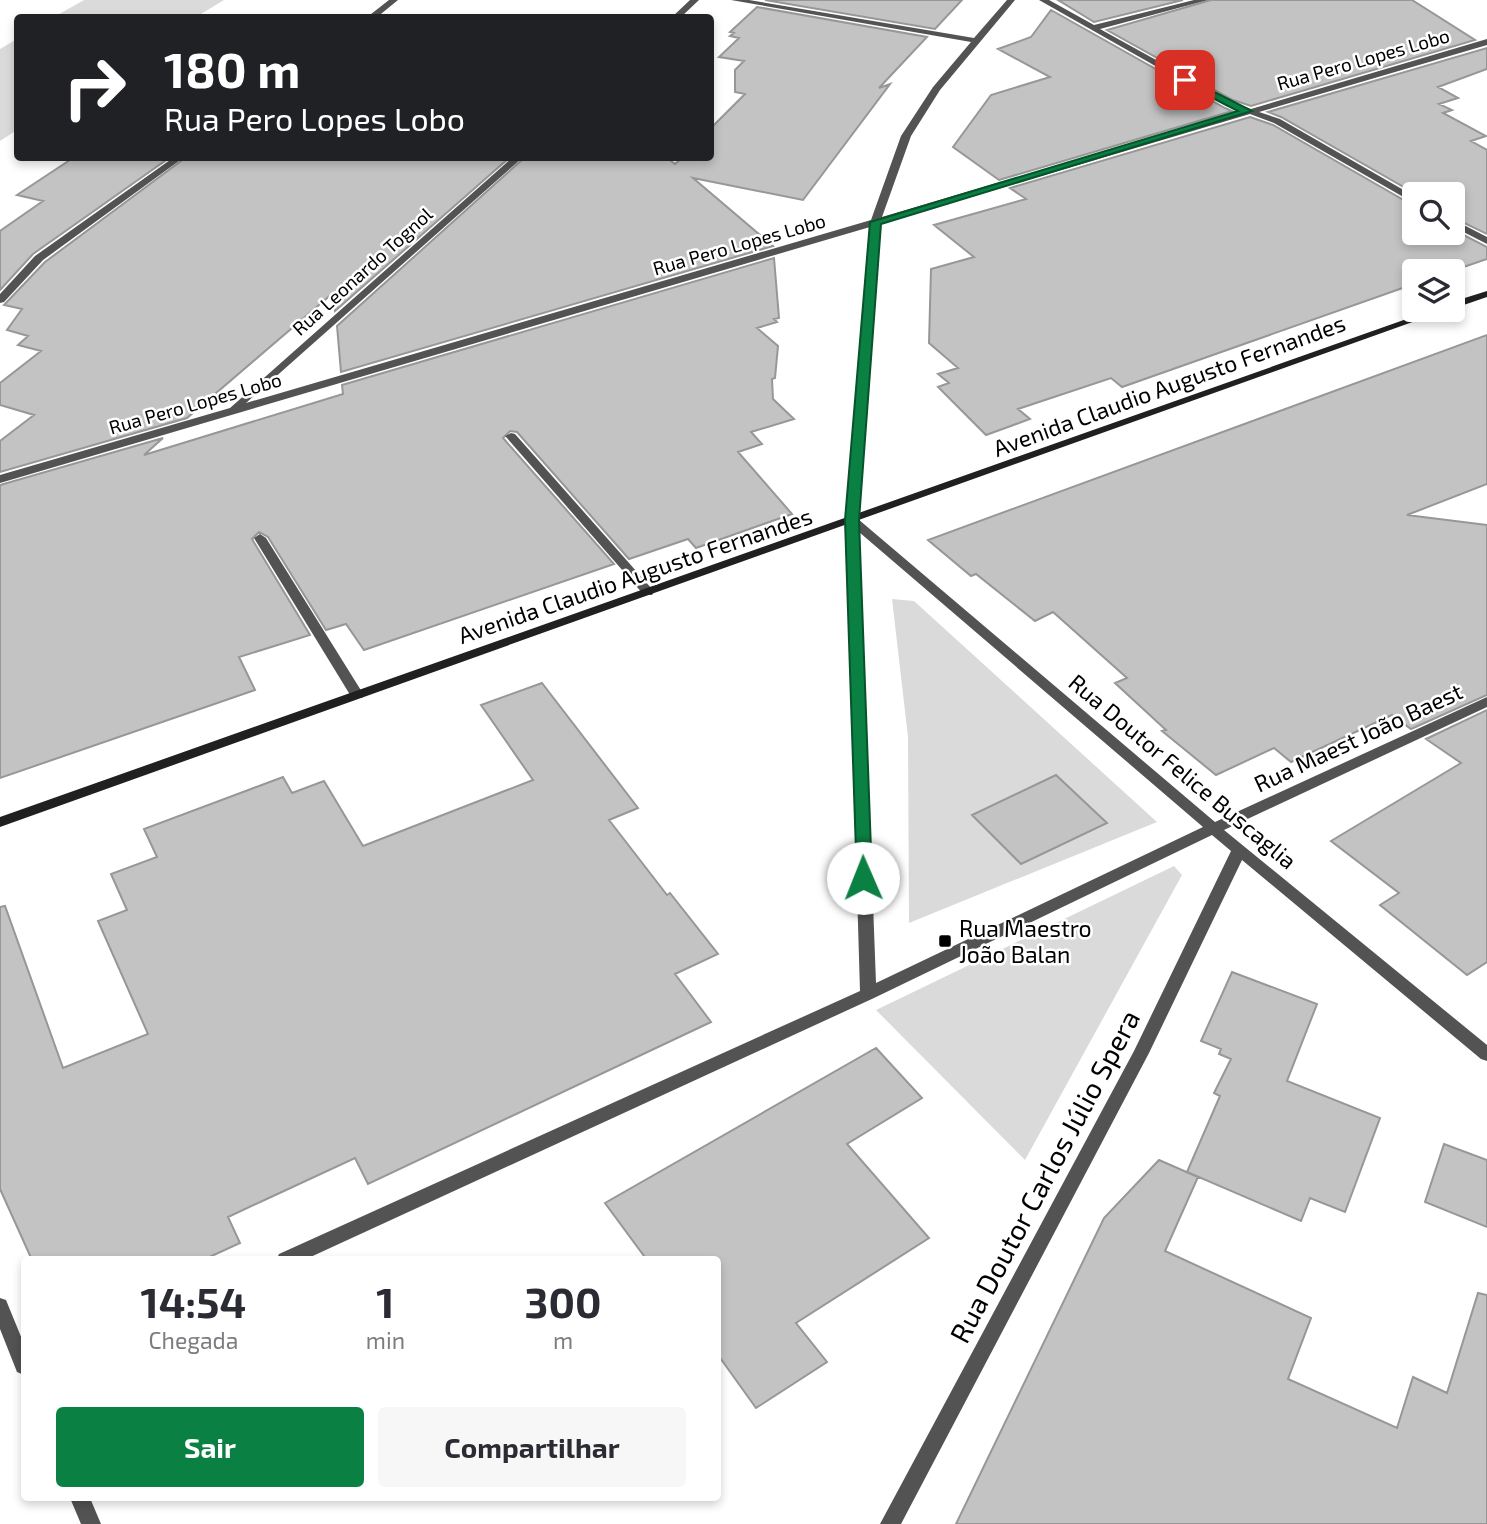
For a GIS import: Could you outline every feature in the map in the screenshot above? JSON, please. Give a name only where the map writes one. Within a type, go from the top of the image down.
[{"type":"street","points":[[375,14],[394,0]]},
{"type":"street","points":[[679,14],[695,0]]},
{"type":"street","points":[[734,0],[977,41]]},
{"type":"street","points":[[294,1256],[869,994],[852,520],[875,222],[905,136],[936,89],[1011,0]]},
{"type":"street","points":[[1043,0],[1229,104],[1277,121],[1402,193]]},
{"type":"street","points":[[1093,28],[1204,0]]},
{"type":"street","name":"Rua Pero Lopes Lobo","points":[[0,479],[1487,42]]},
{"type":"street","points":[[0,300],[39,258],[174,161]]},
{"type":"street","name":"Rua Leonardo Tognol","points":[[230,411],[514,161]]},
{"type":"street","points":[[1465,229],[1487,242]]},
{"type":"street","points":[[1465,301],[1487,293]]},
{"type":"street","name":"Avenida Claudio Augusto Fernandes","points":[[0,822],[1407,322]]},
{"type":"street","points":[[511,436],[648,592]]},
{"type":"street","name":"Rua Doutor Felice Buscaglia","points":[[852,520],[1214,829],[1487,1054]]},
{"type":"street","points":[[260,538],[357,695]]},
{"type":"street","name":"Rua Maest João Baest","points":[[869,994],[1487,702]]},
{"type":"street","name":"Rua Doutor Carlos Júlio Spera","points":[[890,1524],[1141,1053],[1240,850]]},
{"type":"street","points":[[0,1306],[21,1358]]},
{"type":"street","points":[[81,1501],[91,1524]]},
{"type":"shaded area","points":[[84,0],[224,0],[201,14],[59,14]]},
{"type":"shaded area","points":[[14,41],[14,132],[0,141],[0,49]]},
{"type":"shaded area","points":[[892,599],[914,601],[1157,822],[909,923],[908,737]]},
{"type":"shaded area","points":[[1174,866],[1182,875],[1025,1160],[876,1010]]},
{"type":"building","points":[[765,0],[962,0],[935,29]]},
{"type":"building","points":[[1058,0],[1183,0],[1094,22]]},
{"type":"building","points":[[1211,0],[1412,0],[1475,40],[1251,106],[1233,100],[1107,30]]},
{"type":"building","points":[[757,7],[927,37],[879,88],[890,84],[803,200],[693,178],[773,246],[341,372],[337,326],[521,161],[671,161],[675,164],[678,161],[714,161],[714,125],[745,94],[735,92],[735,70],[744,61],[719,57],[739,38],[730,36],[734,33],[730,32]]},
{"type":"building","points":[[1051,10],[1232,111],[999,180],[953,147],[991,95],[1050,77],[998,49],[1031,37]]},
{"type":"building","points":[[1487,48],[1487,69],[1438,87],[1458,98],[1439,104],[1452,110],[1443,113],[1486,136],[1471,141],[1487,150],[1487,234],[1465,223],[1465,182],[1402,182],[1402,186],[1268,112]]},
{"type":"building","points":[[1250,117],[1273,125],[1402,199],[1402,245],[1465,245],[1465,236],[1487,247],[1487,259],[1465,267],[1465,259],[1402,259],[1402,288],[1122,387],[1111,378],[1018,409],[1030,419],[986,435],[938,387],[949,383],[938,374],[958,368],[929,343],[931,269],[974,257],[934,225],[1026,199],[1010,188]]},
{"type":"building","points":[[68,161],[165,161],[33,254],[0,290],[0,231],[43,201],[17,195]]},
{"type":"building","points":[[181,161],[506,161],[335,311],[333,293],[187,418],[0,472],[0,441],[34,415],[0,405],[0,383],[41,351],[18,345],[28,336],[7,330],[22,309],[4,305],[45,262]]},
{"type":"building","points":[[774,258],[779,318],[774,319],[777,322],[757,328],[778,346],[775,378],[772,379],[773,399],[794,419],[751,432],[762,444],[738,452],[792,514],[696,548],[688,539],[629,559],[517,432],[510,431],[503,438],[614,564],[364,650],[346,624],[326,630],[268,537],[259,532],[252,539],[310,635],[239,657],[255,690],[0,778],[0,485],[163,438],[144,455],[343,394],[342,385]]},
{"type":"building","points":[[1487,335],[1487,484],[1407,515],[1487,525],[1487,695],[1411,729],[1392,715],[1291,762],[1274,748],[1216,775],[1162,731],[1166,730],[1115,683],[1127,678],[1053,612],[1035,621],[976,574],[971,576],[928,540]]},
{"type":"building","points":[[542,683],[638,808],[609,820],[667,895],[670,893],[718,954],[675,974],[711,1022],[368,1184],[355,1158],[228,1217],[240,1243],[212,1256],[30,1256],[0,1189],[0,907],[5,906],[63,1068],[148,1034],[98,921],[127,910],[111,874],[157,857],[144,829],[283,777],[292,793],[324,781],[363,846],[533,780],[481,705]]},
{"type":"building","points":[[1487,710],[1487,962],[1467,975],[1380,905],[1399,893],[1331,841],[1461,763],[1426,739]]},
{"type":"building","points":[[1056,775],[1107,823],[1021,864],[972,815]]},
{"type":"building","points":[[1232,972],[1317,1004],[1287,1081],[1380,1118],[1345,1212],[1310,1198],[1301,1221],[1187,1172],[1220,1096],[1214,1093],[1231,1059],[1219,1054],[1221,1049],[1201,1041]]},
{"type":"building","points":[[876,1048],[922,1098],[847,1144],[929,1238],[796,1323],[827,1362],[756,1408],[721,1359],[721,1256],[644,1256],[605,1203]]},
{"type":"building","points":[[1444,1144],[1487,1160],[1487,1227],[1425,1202]]},
{"type":"building","points":[[1159,1160],[1198,1177],[1165,1251],[1311,1318],[1288,1379],[1397,1428],[1413,1377],[1447,1393],[1478,1293],[1487,1295],[1487,1524],[956,1524],[1104,1218]]},
{"type":"place","name":"Rua Maestro João Balan","points":[[945,941]]},
{"type":"route","points":[[863,878],[852,520],[875,222],[1247,111],[1185,80]]}]
